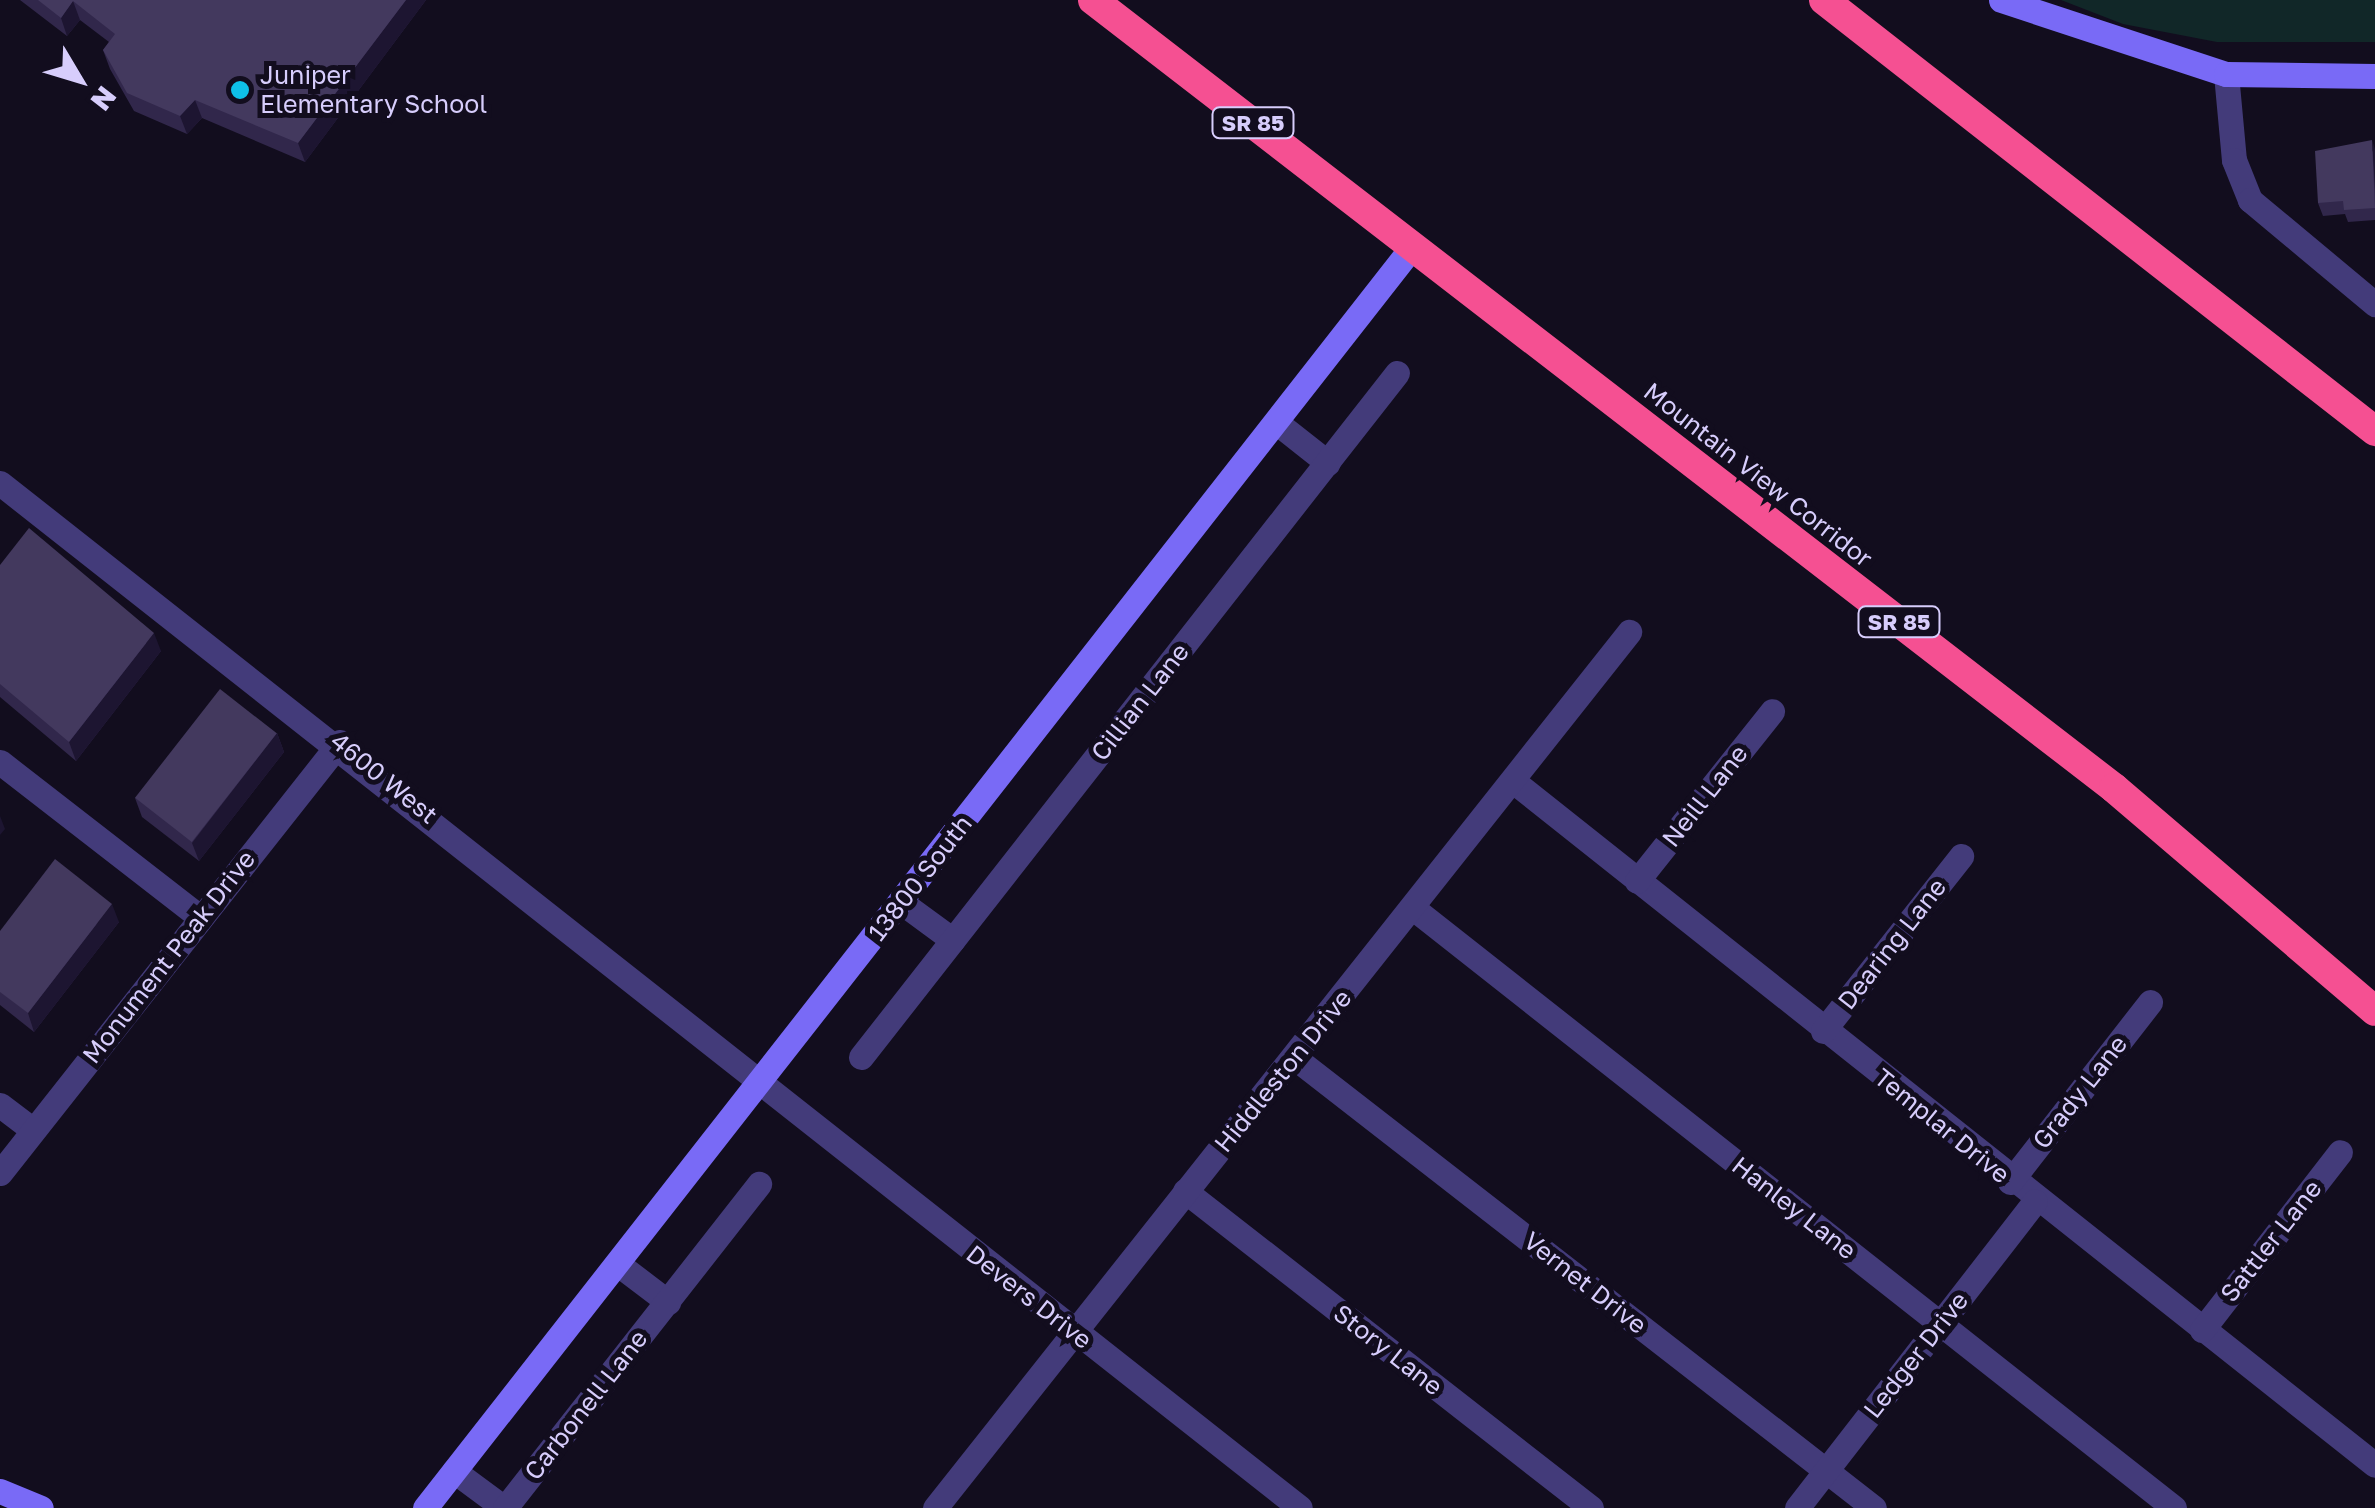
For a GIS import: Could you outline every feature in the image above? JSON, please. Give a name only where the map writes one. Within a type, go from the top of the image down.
[{"type":"highway","name":"Mountain View Corridor","points":[[1093,0],[2114,788],[2375,1012]]},
{"type":"highway","points":[[1824,0],[2375,431]]},
{"type":"street","points":[[2001,0],[2226,74],[2375,76]]},
{"type":"street","points":[[2226,74],[2234,160],[2250,200],[2375,304]]},
{"type":"street","name":"13800 South","points":[[425,1508],[1412,247]]},
{"type":"street","name":"Cillian Lane","points":[[861,1057],[1396,373]]},
{"type":"street","points":[[1276,422],[1328,463]]},
{"type":"street","name":"4600 West","points":[[0,484],[340,742],[760,1082]]},
{"type":"street","name":"Hiddleston Drive","points":[[935,1508],[1071,1330],[1296,1058],[1628,632]]},
{"type":"street","name":"Neill Lane","points":[[1637,881],[1772,710]]},
{"type":"street","name":"Monument Peak Drive","points":[[0,1173],[340,742]]},
{"type":"street","points":[[0,762],[200,917]]},
{"type":"street","name":"Templar Drive","points":[[1514,781],[2010,1182],[2375,1465]]},
{"type":"street","name":"Dearing Lane","points":[[1823,1031],[1962,856]]},
{"type":"street","points":[[901,902],[953,940]]},
{"type":"street","name":"Hanley Lane","points":[[1413,908],[2174,1508]]},
{"type":"street","name":"Grady Lane","points":[[2010,1182],[2150,1002]]},
{"type":"street","name":"Vernet Drive","points":[[1296,1058],[1874,1508]]},
{"type":"street","name":"Devers Drive","points":[[760,1082],[1300,1508]]},
{"type":"street","points":[[0,1105],[33,1130]]},
{"type":"street","name":"Sattler Lane","points":[[2202,1330],[2340,1152]]},
{"type":"street","name":"Carbonell Lane","points":[[454,1471],[505,1508],[759,1184]]},
{"type":"street","name":"Story Lane","points":[[1185,1191],[1591,1508]]},
{"type":"street","name":"Ledger Drive","points":[[1796,1508],[2035,1200]]},
{"type":"street","points":[[618,1264],[668,1302]]},
{"type":"street","points":[[0,1491],[41,1508]]},
{"type":"green space","points":[[2061,0],[2375,0],[2375,42],[2217,42],[2123,24]]},
{"type":"building","name":"Juniper Elementary School","points":[[38,0],[406,0],[298,143],[195,100],[180,116],[127,93],[103,50],[115,34],[73,1],[61,18]]},
{"type":"building","points":[[2372,140],[2375,208],[2344,210],[2343,201],[2318,203],[2315,151]]},
{"type":"building","points":[[29,528],[154,633],[69,742],[0,684],[0,565]]},
{"type":"building","points":[[220,689],[277,733],[192,842],[135,798]]},
{"type":"building","points":[[55,859],[112,904],[28,1013],[0,992],[0,931]]},
{"type":"place","name":"Juniper Elementary School","points":[[240,90]]}]
